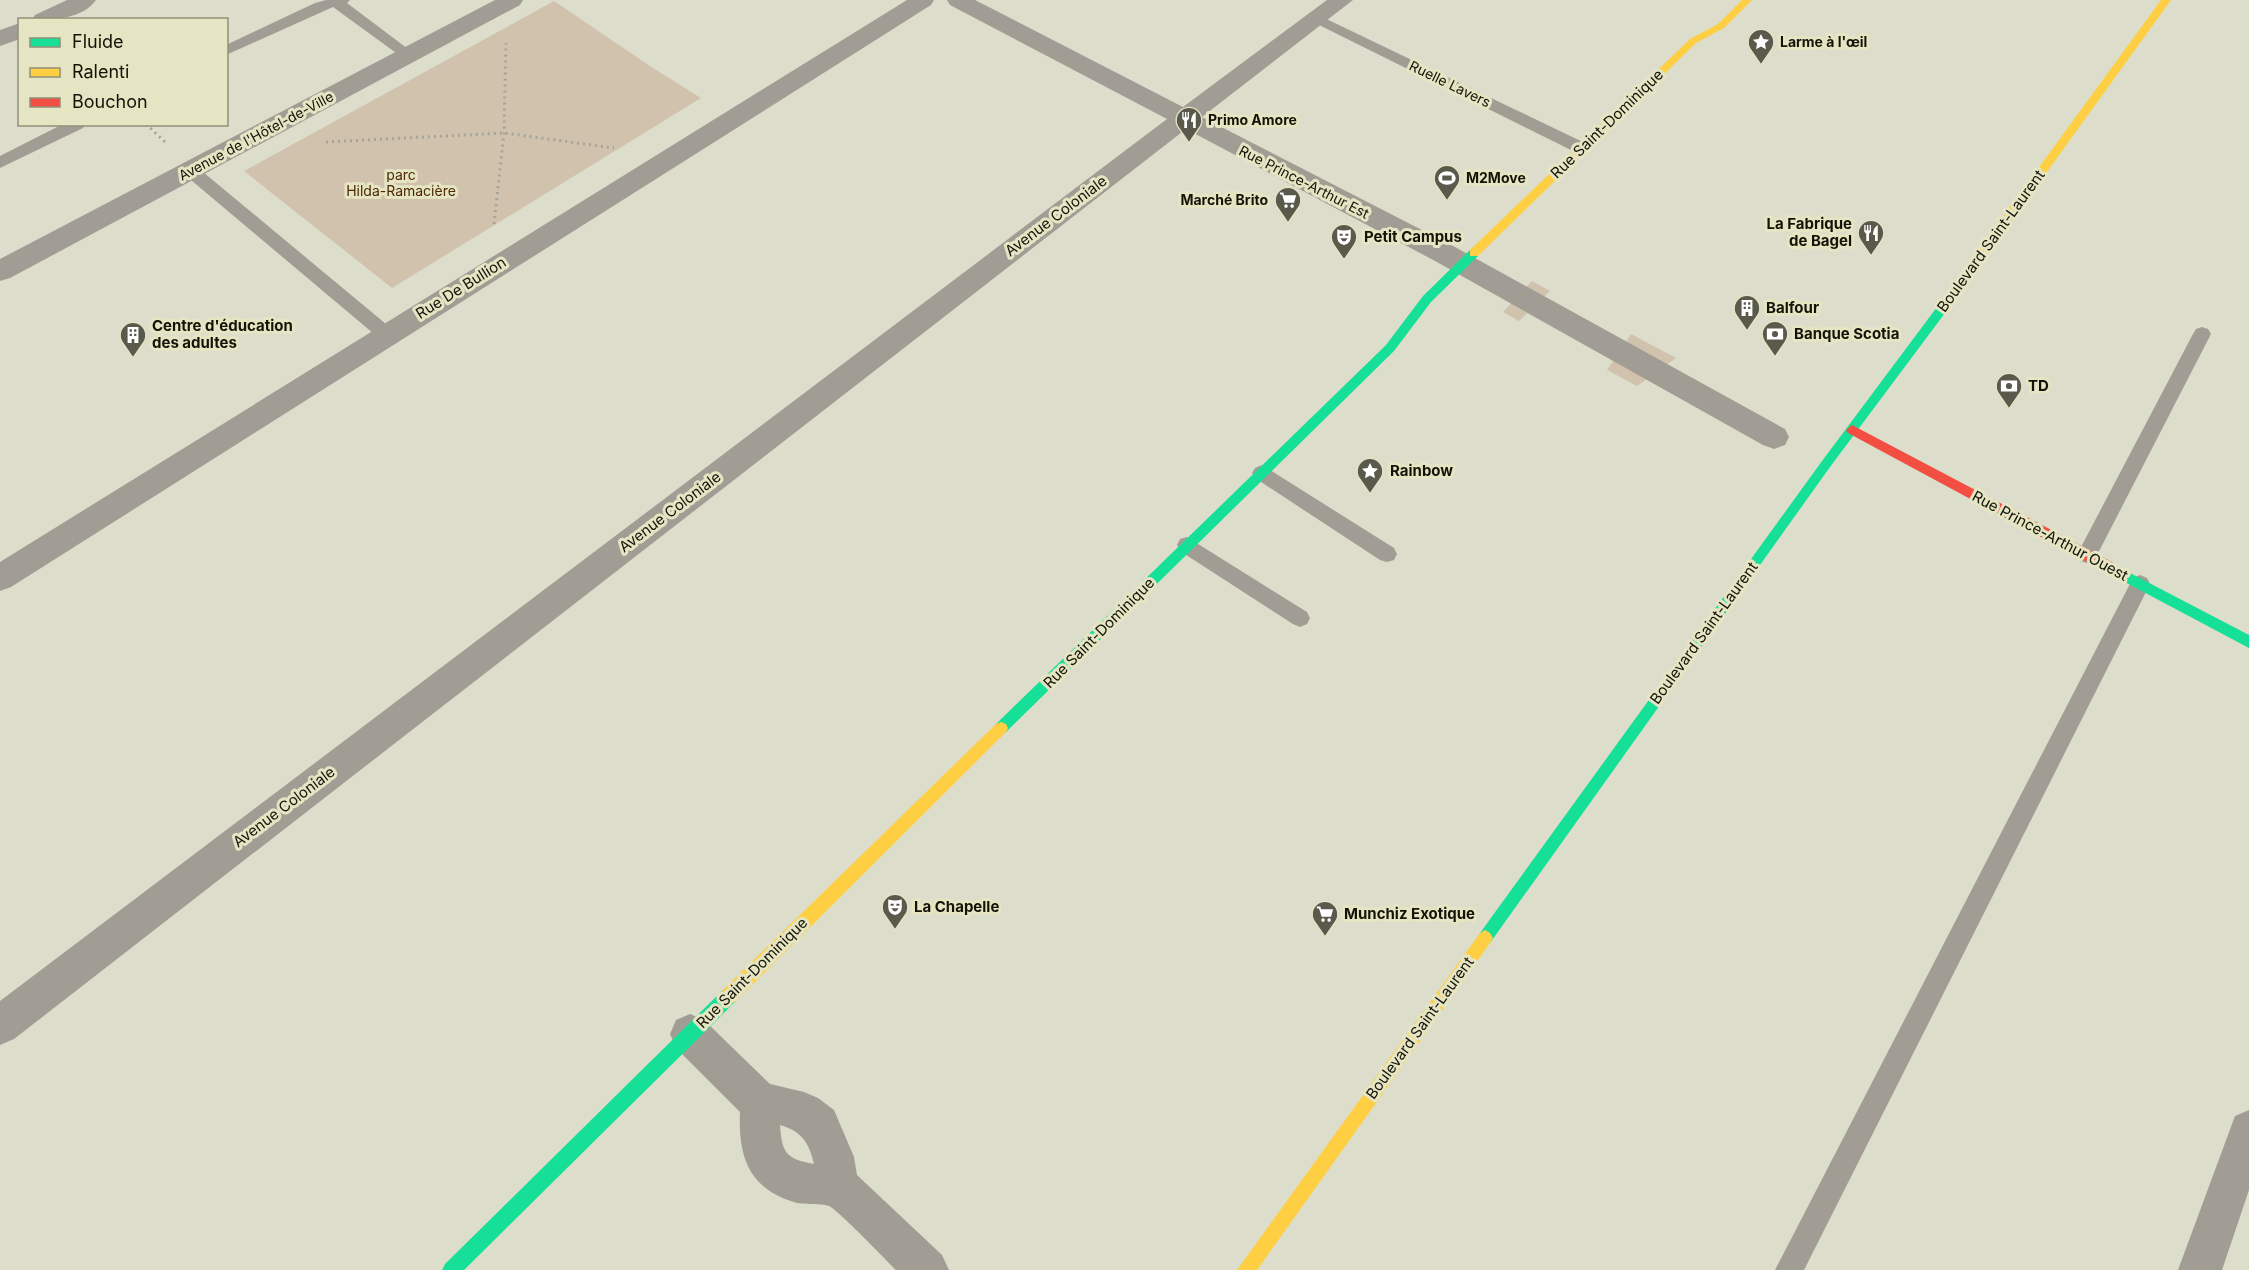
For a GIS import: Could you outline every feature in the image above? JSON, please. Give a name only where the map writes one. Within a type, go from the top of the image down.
[{"type":"street","points":[[47,18],[85,0]]},
{"type":"street","name":"Avenue de l'Hôtel-de-Ville","points":[[0,271],[512,0]]},
{"type":"street","name":"Rue De Bullion","points":[[0,578],[922,0]]},
{"type":"street","name":"Rue Prince-Arthur Est","points":[[958,0],[1462,264],[1774,437]]},
{"type":"street","name":"Avenue Coloniale","points":[[0,1025],[1183,119],[1342,0]]},
{"type":"street","name":"Rue Saint-Dominique","points":[[451,1270],[1390,348],[1427,299],[1462,264],[1693,41],[1721,26],[1748,0]]},
{"type":"street","name":"Boulevard Saint-Laurent","points":[[1246,1270],[1852,430],[2166,0]]},
{"type":"street","points":[[0,39],[18,31]]},
{"type":"street","name":"Rue Prince-Arthur Ouest","points":[[1852,430],[2249,642]]},
{"type":"street","points":[[690,1034],[761,1104],[780,1105],[804,1112],[820,1125],[833,1157],[839,1186],[927,1270]]},
{"type":"street","points":[[761,1104],[759,1131],[764,1158],[778,1174],[806,1186],[839,1186]]},
{"type":"street","points":[[2200,1270],[2249,1130]]},
{"type":"lane","points":[[228,50],[320,6],[340,1],[408,55]]},
{"type":"lane","name":"Ruelle Lavers","points":[[1318,19],[1581,148]]},
{"type":"lane","points":[[0,163],[73,126]]},
{"type":"lane","points":[[191,171],[386,334]]},
{"type":"lane","points":[[2087,555],[2202,333]]},
{"type":"lane","points":[[1262,473],[1387,554]]},
{"type":"lane","points":[[1187,545],[1300,618]]},
{"type":"lane","points":[[1789,1270],[2140,584]]},
{"type":"path","points":[[494,225],[504,133],[506,34]]},
{"type":"path","points":[[148,126],[170,146]]},
{"type":"path","points":[[326,142],[504,133],[621,148]]},
{"type":"green space","name":"parc Hilda-Ramacière","points":[[554,1],[701,98],[392,288],[244,171]]},
{"type":"green space","points":[[1532,281],[1550,291],[1519,321],[1503,312]]},
{"type":"green space","points":[[1631,334],[1676,358],[1637,386],[1607,370]]},
{"type":"traffic: fast","points":[[1001,728],[1390,348],[1427,299],[1474,253]]},
{"type":"traffic: fast","points":[[1485,938],[1826,464],[1944,306]]},
{"type":"traffic: fast","points":[[2109,567],[2249,642]]},
{"type":"traffic: fast","points":[[451,1270],[729,996]]},
{"type":"traffic: slow","points":[[1474,253],[1693,41],[1721,26],[1747,0]]},
{"type":"traffic: slow","points":[[1944,306],[2166,0]]},
{"type":"traffic: slow","points":[[729,996],[1001,728]]},
{"type":"traffic: slow","points":[[1246,1270],[1485,938]]},
{"type":"traffic: jam","points":[[1852,430],[2109,567]]},
{"type":"place","name":"Larme à l'œil","points":[[1761,65]]},
{"type":"place","name":"Primo Amore","points":[[1189,143]]},
{"type":"place","name":"M2Move","points":[[1447,201]]},
{"type":"place","name":"Marché Brito","points":[[1288,223]]},
{"type":"place","name":"La Fabrique de Bagel","points":[[1871,256]]},
{"type":"place","name":"Petit Campus","points":[[1344,260]]},
{"type":"place","name":"Balfour","points":[[1747,331]]},
{"type":"place","name":"Banque Scotia","points":[[1775,357]]},
{"type":"place","name":"Centre d'éducation des adultes","points":[[133,358]]},
{"type":"place","name":"TD","points":[[2009,409]]},
{"type":"place","name":"Rainbow","points":[[1370,494]]},
{"type":"place","name":"La Chapelle","points":[[895,930]]},
{"type":"place","name":"Munchiz Exotique","points":[[1325,937]]}]
